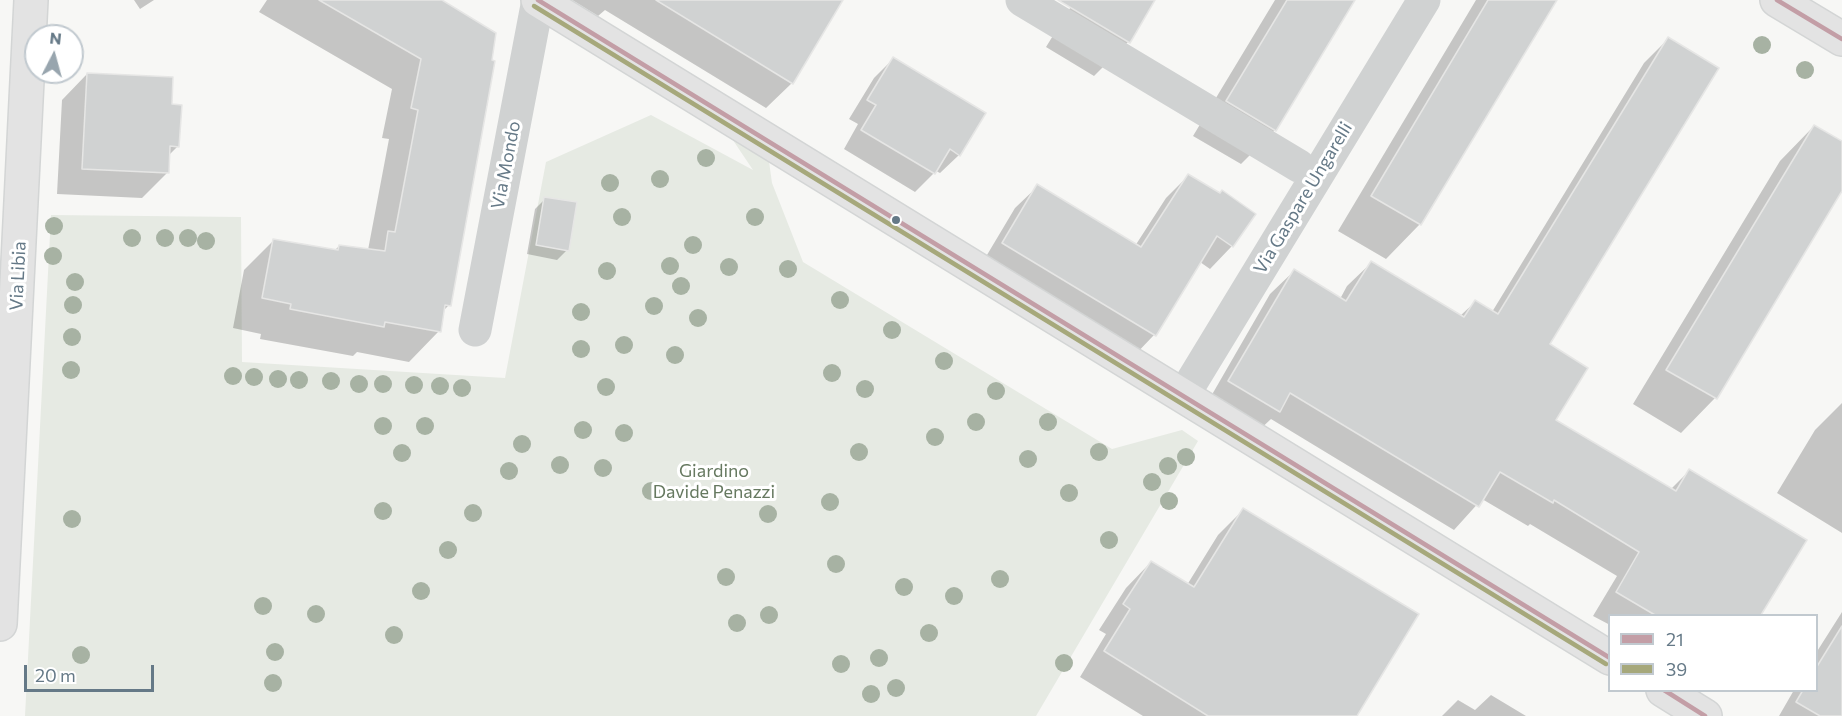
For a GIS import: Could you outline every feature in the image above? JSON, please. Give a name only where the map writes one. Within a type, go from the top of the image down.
[{"type":"street","name":"Via Libia","points":[[0,624],[32,0]]},
{"type":"street","name":"Via Mondo","points":[[475,330],[538,0],[1608,657]]},
{"type":"street","points":[[1022,0],[1299,166]]},
{"type":"street","name":"Via Gaspare Ungarelli","points":[[1183,396],[1424,0]]},
{"type":"street","points":[[1777,0],[1842,39]]},
{"type":"street","points":[[1666,692],[1705,716]]},
{"type":"green space","name":"Giardino Davide Penazzi","points":[[708,103],[766,140],[772,183],[803,262],[1112,449],[1182,430],[1198,441],[1036,716],[25,716],[51,215],[241,217],[242,362],[505,378],[546,162],[651,115],[753,170]]},
{"type":"building","points":[[319,0],[442,0],[496,33],[492,60],[495,61],[451,306],[445,305],[441,332],[385,322],[384,327],[290,309],[291,304],[262,298],[273,239],[338,250],[339,245],[385,251],[388,231],[395,232],[418,110],[411,108],[421,59]]},
{"type":"building","points":[[656,0],[843,0],[793,84]]},
{"type":"building","points":[[1058,0],[1155,0],[1130,43]]},
{"type":"building","points":[[1287,0],[1355,0],[1276,131],[1226,101]]},
{"type":"building","points":[[1488,0],[1557,0],[1421,225],[1371,196]]},
{"type":"building","points":[[1668,37],[1719,68],[1550,344],[1588,368],[1556,420],[1676,491],[1689,469],[1807,540],[1762,614],[1653,614],[1616,592],[1639,552],[1554,500],[1553,503],[1500,472],[1479,507],[1290,393],[1280,412],[1228,381],[1294,269],[1346,301],[1371,261],[1464,317],[1475,300],[1498,314]]},
{"type":"building","points":[[893,57],[986,113],[960,156],[950,149],[935,174],[861,130],[876,105],[867,100]]},
{"type":"building","points":[[87,73],[173,77],[172,104],[182,105],[179,147],[170,146],[169,173],[82,169]]},
{"type":"building","points":[[1814,125],[1842,141],[1842,191],[1717,399],[1666,370]]},
{"type":"building","points":[[1188,174],[1220,193],[1222,190],[1256,214],[1233,247],[1217,236],[1156,336],[1002,243],[1037,184],[1141,247]]},
{"type":"building","points":[[544,197],[577,202],[569,251],[536,245]]},
{"type":"building","points":[[1243,508],[1419,614],[1357,716],[1208,716],[1104,651],[1130,609],[1123,604],[1151,561],[1194,587]]},
{"type":"building","points":[[1842,626],[1842,716],[1820,716],[1796,702],[1802,692],[1818,692],[1818,665]]},
{"type":"transit line","name":"21","points":[[538,0],[1608,657]]},
{"type":"transit line","name":"21","points":[[1777,0],[1842,39]]},
{"type":"transit line","name":"39","points":[[534,6],[1606,664]]},
{"type":"transit line","name":"21","points":[[1667,692],[1705,716]]}]
